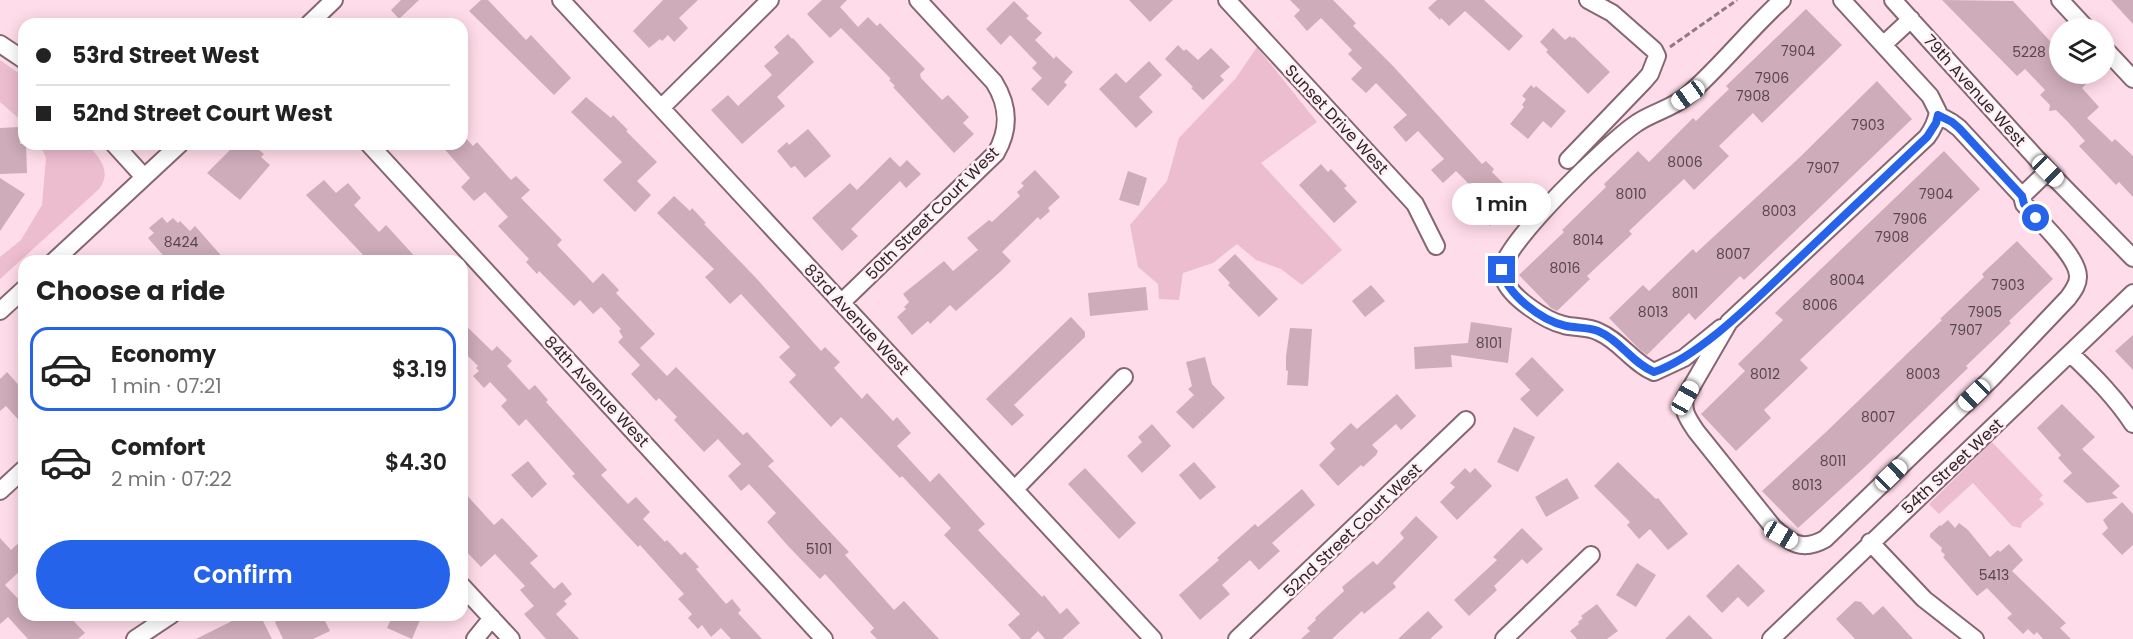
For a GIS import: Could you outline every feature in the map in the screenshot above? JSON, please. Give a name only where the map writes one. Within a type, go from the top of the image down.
[{"type":"street","points":[[315,18],[334,0]]},
{"type":"street","name":"83rd Avenue West","points":[[561,0],[1153,639]]},
{"type":"street","points":[[661,108],[771,0]]},
{"type":"street","name":"50th Street Court West","points":[[842,302],[996,153],[1006,130],[1007,115],[1002,95],[994,82],[918,0]]},
{"type":"street","name":"Sunset Drive West","points":[[1227,0],[1415,204],[1436,246]]},
{"type":"street","points":[[1568,160],[1650,74],[1657,56],[1654,50],[1626,24],[1588,0]]},
{"type":"street","points":[[1782,0],[1688,95],[1638,122],[1617,139],[1523,235],[1508,256],[1502,270],[1504,280],[1526,305],[1554,322],[1597,330],[1610,338],[1646,369],[1654,372],[1684,358],[1729,322],[1927,137],[1938,115],[1930,96],[1842,0]]},
{"type":"street","name":"79th Avenue West","points":[[1893,0],[2048,171],[2133,258]]},
{"type":"street","points":[[2060,0],[2077,18]]},
{"type":"street","points":[[1883,45],[1911,19]]},
{"type":"street","points":[[0,44],[18,56]]},
{"type":"street","points":[[2115,60],[2133,79]]},
{"type":"street","points":[[1729,322],[1685,398],[1683,405],[1685,414],[1696,431],[1781,535],[1801,546],[1817,544],[1825,539],[1991,379],[2077,286],[2079,277],[2072,258],[2024,204],[2022,196],[1959,128],[1938,115]]},
{"type":"street","points":[[119,150],[144,177]]},
{"type":"street","points":[[60,255],[173,150]]},
{"type":"street","name":"84th Avenue West","points":[[375,150],[824,639]]},
{"type":"street","points":[[2022,196],[2048,171]]},
{"type":"street","name":"54th Street West","points":[[1771,639],[2133,293]]},
{"type":"street","points":[[0,311],[18,294]]},
{"type":"street","points":[[2070,354],[2096,377],[2119,403],[2133,424]]},
{"type":"street","points":[[1015,489],[1124,377]]},
{"type":"street","name":"52nd Street Court West","points":[[1237,639],[1466,420]]},
{"type":"street","points":[[0,491],[18,474]]},
{"type":"street","points":[[1870,542],[1924,599],[1975,639]]},
{"type":"street","points":[[1504,639],[1591,555]]},
{"type":"street","points":[[468,592],[511,639]]},
{"type":"street","points":[[475,639],[492,618]]},
{"type":"street","points":[[135,639],[162,621]]},
{"type":"path","points":[[1655,60],[1737,0]]},
{"type":"shaded area","points":[[1257,47],[1317,122],[1261,163],[1342,250],[1302,285],[1281,269],[1256,260],[1237,244],[1213,263],[1183,273],[1179,300],[1159,299],[1158,284],[1138,267],[1130,225],[1167,181],[1179,138],[1236,78]]},
{"type":"shaded area","points":[[0,60],[18,73],[18,118],[0,102]]},
{"type":"shaded area","points":[[43,150],[92,150],[105,171],[102,183],[98,190],[26,255],[18,255],[18,263],[0,279],[0,257],[21,240],[42,205],[46,158]]},
{"type":"shaded area","points":[[1992,442],[2043,495],[2039,499],[2044,504],[2022,523],[2021,528],[2012,526],[1973,483],[1939,514],[1929,504]]},
{"type":"building","points":[[401,0],[419,0],[400,18],[391,10]]},
{"type":"building","points":[[481,0],[488,0],[526,40],[531,35],[571,78],[554,95],[469,11]]},
{"type":"building","points":[[663,0],[698,0],[679,18],[688,28],[674,42],[668,35],[649,48],[633,31]]},
{"type":"building","points":[[822,0],[847,0],[840,7],[858,27],[868,17],[877,26],[880,23],[925,69],[920,74],[921,78],[942,100],[948,95],[969,117],[963,123],[974,134],[954,153],[893,87],[895,86],[889,80],[891,79],[841,28],[830,38],[807,14]]},
{"type":"building","points":[[1129,0],[1173,0],[1150,22]]},
{"type":"building","points":[[1290,0],[1333,0],[1356,23],[1353,26],[1393,66],[1482,164],[1486,161],[1494,169],[1492,172],[1508,188],[1493,202],[1504,213],[1490,226],[1468,203],[1478,193],[1456,171],[1443,183],[1431,170],[1444,159],[1418,131],[1406,142],[1393,127],[1407,115],[1376,83],[1366,93],[1351,79],[1362,68],[1348,54],[1352,50],[1321,18],[1307,31],[1294,16],[1300,10]]},
{"type":"building","points":[[1437,0],[1484,0],[1523,36],[1509,51],[1465,11],[1449,26],[1428,8]]},
{"type":"building","points":[[1942,0],[2013,1],[2049,40],[2049,84],[2086,84],[2082,88],[2099,107],[2087,118],[2112,142],[2115,139],[2133,156],[2133,197],[2119,182],[2116,185],[2079,146],[2085,141],[2068,122],[2056,110],[2049,111],[2050,105],[2040,95],[2045,90],[2025,69],[2017,76]]},
{"type":"building","points":[[2111,0],[2133,0],[2133,24]]},
{"type":"building","points":[[1014,1],[1029,16],[1026,18],[1042,33],[1035,40],[1054,59],[1056,56],[1073,72],[1064,82],[1067,85],[1048,106],[1031,89],[1042,78],[1032,68],[1037,63],[1010,35],[1001,45],[986,29]]},
{"type":"building","points":[[1806,9],[1842,45],[1762,123],[1753,113],[1719,146],[1729,156],[1694,190],[1684,179],[1629,231],[1632,234],[1587,276],[1590,279],[1557,311],[1551,308],[1519,275],[1564,232],[1562,230],[1606,187],[1604,184],[1638,151],[1649,162],[1693,118],[1696,121],[1729,89],[1726,86]]},
{"type":"building","points":[[1553,28],[1565,40],[1570,36],[1574,37],[1610,72],[1588,94],[1546,52],[1548,50],[1540,42]]},
{"type":"building","points":[[788,34],[814,62],[777,97],[785,106],[742,144],[711,110],[728,95],[738,106],[772,75],[764,66],[779,53],[774,47]]},
{"type":"building","points":[[1178,45],[1198,60],[1211,48],[1230,67],[1220,76],[1224,80],[1203,100],[1165,59]]},
{"type":"building","points":[[1149,61],[1162,75],[1139,97],[1153,112],[1136,128],[1099,89],[1116,73],[1126,83]]},
{"type":"building","points":[[1877,81],[1912,119],[1744,280],[1740,276],[1695,320],[1689,313],[1647,355],[1640,350],[1609,318],[1643,285],[1649,291],[1693,249],[1696,253],[1799,158]]},
{"type":"building","points":[[1531,85],[1534,88],[1536,86],[1566,111],[1551,128],[1543,121],[1528,139],[1510,124],[1524,107],[1522,105],[1526,99],[1522,96]]},
{"type":"building","points":[[586,97],[611,118],[613,115],[657,162],[637,181],[651,195],[635,212],[603,180],[622,162],[571,112]]},
{"type":"building","points":[[18,127],[18,150],[26,150],[27,173],[0,174],[0,128]]},
{"type":"building","points":[[808,129],[831,156],[805,178],[795,166],[791,168],[777,151],[787,142],[789,145]]},
{"type":"building","points":[[468,141],[473,146],[477,142],[511,180],[516,176],[530,190],[521,198],[562,240],[557,245],[593,283],[603,273],[619,290],[616,293],[655,334],[640,348],[667,376],[676,367],[743,435],[747,432],[774,461],[768,466],[849,552],[845,555],[894,610],[904,601],[939,639],[877,639],[870,632],[874,628],[825,574],[820,579],[767,522],[776,513],[749,484],[741,491],[728,476],[741,464],[718,439],[704,452],[674,420],[677,417],[659,398],[656,401],[631,374],[640,365],[618,342],[623,337],[619,331],[621,329],[601,307],[593,314],[580,300],[574,306],[539,271],[537,274],[526,262],[529,259],[498,226],[508,217],[485,192],[474,201],[461,187],[470,178],[445,150],[468,150]]},
{"type":"building","points":[[230,150],[259,150],[264,154],[261,157],[270,165],[240,200],[207,173]]},
{"type":"building","points":[[1944,151],[1980,189],[1800,360],[1808,368],[1764,410],[1771,418],[1736,451],[1701,414],[1745,371],[1738,364],[1783,320],[1775,313]]},
{"type":"building","points":[[890,157],[900,167],[907,160],[921,174],[906,188],[900,181],[851,229],[858,236],[842,251],[812,218],[850,183],[857,190]]},
{"type":"building","points":[[1321,164],[1328,172],[1331,169],[1347,186],[1344,188],[1357,202],[1334,223],[1299,185]]},
{"type":"building","points":[[1035,170],[1060,197],[1048,208],[1050,211],[1040,220],[1038,217],[1002,252],[1011,261],[1001,271],[956,311],[950,305],[930,324],[928,321],[912,335],[897,317],[906,309],[904,307],[909,302],[903,294],[944,261],[953,271],[978,250],[967,238],[989,220],[992,222],[1020,196],[1017,192],[1024,186],[1021,183]]},
{"type":"building","points":[[1128,171],[1147,178],[1139,206],[1119,200]]},
{"type":"building","points":[[0,178],[25,194],[0,231]]},
{"type":"building","points":[[324,180],[336,193],[348,183],[361,198],[354,205],[379,232],[386,225],[414,255],[363,255],[306,195]]},
{"type":"building","points":[[674,196],[690,211],[692,208],[706,223],[704,224],[821,351],[825,347],[840,362],[834,368],[862,399],[867,393],[893,421],[897,417],[911,433],[897,446],[930,482],[939,473],[985,524],[978,530],[1042,597],[1044,595],[1060,614],[1067,608],[1080,623],[1062,639],[1045,639],[1038,631],[1030,639],[1021,639],[1008,625],[1020,614],[944,535],[951,528],[841,417],[831,427],[789,382],[796,375],[779,357],[790,347],[741,294],[730,304],[705,277],[714,269],[657,213]]},
{"type":"building","points":[[162,217],[167,223],[173,218],[178,223],[180,221],[190,231],[195,226],[221,255],[163,255],[148,238],[154,233],[149,228]]},
{"type":"building","points":[[2017,241],[2053,279],[1966,366],[1968,368],[1798,528],[1762,491],[1942,320],[1940,319],[1984,277],[1982,274]]},
{"type":"building","points":[[1235,254],[1278,299],[1259,317],[1228,285],[1230,283],[1218,270]]},
{"type":"building","points":[[1371,285],[1385,301],[1365,317],[1352,301]]},
{"type":"building","points":[[1146,287],[1148,310],[1090,316],[1088,293]]},
{"type":"building","points":[[1071,317],[1085,332],[1085,337],[1014,405],[1024,415],[1012,426],[986,399]]},
{"type":"building","points":[[1471,322],[1512,328],[1508,363],[1451,355],[1452,367],[1415,369],[1414,347],[1468,343]]},
{"type":"building","points":[[468,328],[492,351],[497,346],[512,361],[507,366],[529,390],[535,385],[548,400],[546,402],[607,470],[601,475],[628,504],[636,497],[650,512],[643,519],[681,555],[685,552],[699,567],[696,569],[726,604],[732,599],[741,610],[738,613],[762,639],[731,639],[721,628],[711,637],[702,625],[698,629],[688,618],[692,614],[678,599],[684,594],[640,545],[638,547],[572,476],[575,474],[526,419],[519,426],[501,406],[507,400],[490,382],[484,388],[473,376],[479,371],[476,368],[478,366],[468,356]]},
{"type":"building","points":[[1290,328],[1312,329],[1308,386],[1287,385],[1286,356]]},
{"type":"building","points":[[2133,335],[2133,370],[2115,351]]},
{"type":"building","points":[[1205,357],[1212,384],[1225,398],[1193,429],[1176,412],[1194,395],[1188,389],[1192,386],[1186,362]]},
{"type":"building","points":[[1532,357],[1564,390],[1537,417],[1520,399],[1530,390],[1515,374]]},
{"type":"building","points":[[7,372],[18,384],[18,419],[6,406],[0,411],[0,379]]},
{"type":"building","points":[[1397,394],[1416,416],[1401,430],[1396,424],[1372,445],[1378,451],[1376,455],[1338,486],[1319,465],[1335,449],[1330,443],[1351,423],[1357,429]]},
{"type":"building","points":[[2062,404],[2095,437],[2082,449],[2120,486],[2112,493],[2118,498],[2087,503],[2063,481],[2072,473],[2058,458],[2061,455],[2037,428]]},
{"type":"building","points":[[1152,424],[1171,446],[1142,473],[1127,456],[1142,442],[1138,437]]},
{"type":"building","points":[[1514,427],[1535,437],[1518,472],[1497,462]]},
{"type":"building","points":[[528,461],[547,484],[532,498],[511,475]]},
{"type":"building","points":[[1194,462],[1216,487],[1200,500],[1179,475]]},
{"type":"building","points":[[1618,462],[1656,499],[1658,498],[1688,534],[1668,550],[1650,529],[1639,539],[1627,525],[1630,522],[1594,486]]},
{"type":"building","points":[[1085,468],[1136,523],[1119,539],[1068,484]]},
{"type":"building","points":[[1465,468],[1470,473],[1475,468],[1492,486],[1457,520],[1440,502],[1455,487],[1450,483]]},
{"type":"building","points":[[1567,478],[1579,498],[1546,517],[1535,497]]},
{"type":"building","points":[[1302,489],[1315,505],[1272,543],[1280,551],[1259,570],[1250,560],[1222,585],[1230,594],[1200,620],[1179,595],[1255,524],[1258,527]]},
{"type":"building","points":[[468,497],[494,525],[502,518],[538,556],[530,563],[554,589],[562,582],[572,594],[564,601],[567,604],[556,614],[579,639],[546,639],[524,614],[534,606],[520,590],[525,586],[495,554],[481,567],[468,553]]},
{"type":"building","points":[[2122,502],[2133,514],[2133,545],[2122,555],[2102,534],[2108,528],[2103,520]]},
{"type":"building","points":[[1416,516],[1438,537],[1393,583],[1396,587],[1364,614],[1362,611],[1332,639],[1301,639],[1310,631],[1307,628],[1316,620],[1315,618],[1344,591],[1342,587],[1373,561],[1377,565],[1404,538],[1400,533]]},
{"type":"building","points":[[1948,520],[1955,528],[1959,523],[1968,530],[1990,557],[2009,544],[2023,560],[2012,571],[2066,623],[2060,628],[2071,639],[2043,639],[2037,632],[2034,635],[2028,629],[2023,634],[2007,618],[2012,614],[1987,588],[1977,596],[1943,557],[1945,555],[1941,551],[1942,548],[1930,537],[1930,534]]},
{"type":"building","points":[[1522,528],[1543,549],[1527,564],[1522,559],[1494,586],[1497,590],[1469,616],[1454,600],[1497,560],[1493,557]]},
{"type":"building","points":[[0,538],[11,550],[18,544],[18,573],[5,585],[18,599],[18,621],[74,621],[85,633],[78,639],[28,639],[8,617],[0,624]]},
{"type":"building","points":[[1637,563],[1656,575],[1636,607],[1616,595]]},
{"type":"building","points":[[1738,564],[1765,591],[1748,607],[1738,597],[1722,613],[1706,596]]},
{"type":"building","points":[[1855,601],[1861,602],[1873,615],[1883,606],[1913,639],[1855,639],[1836,619]]},
{"type":"building","points":[[1597,604],[1618,631],[1607,639],[1577,639],[1570,631],[1579,624],[1578,622],[1583,618],[1581,616]]},
{"type":"building","points":[[1428,611],[1443,627],[1430,639],[1398,639]]},
{"type":"building","points":[[1689,615],[1713,639],[1665,639]]},
{"type":"building","points":[[232,621],[263,621],[272,639],[196,639]]},
{"type":"building","points":[[325,621],[330,631],[313,639],[283,639],[275,622]]},
{"type":"building","points":[[390,621],[420,621],[412,639],[387,628]]},
{"type":"route","points":[[1502,270],[1504,280],[1526,305],[1554,322],[1597,330],[1610,338],[1646,369],[1654,372],[1684,358],[1768,288],[1927,137],[1934,128],[1938,115],[1959,128],[2022,196],[2024,204],[2036,218]]}]
